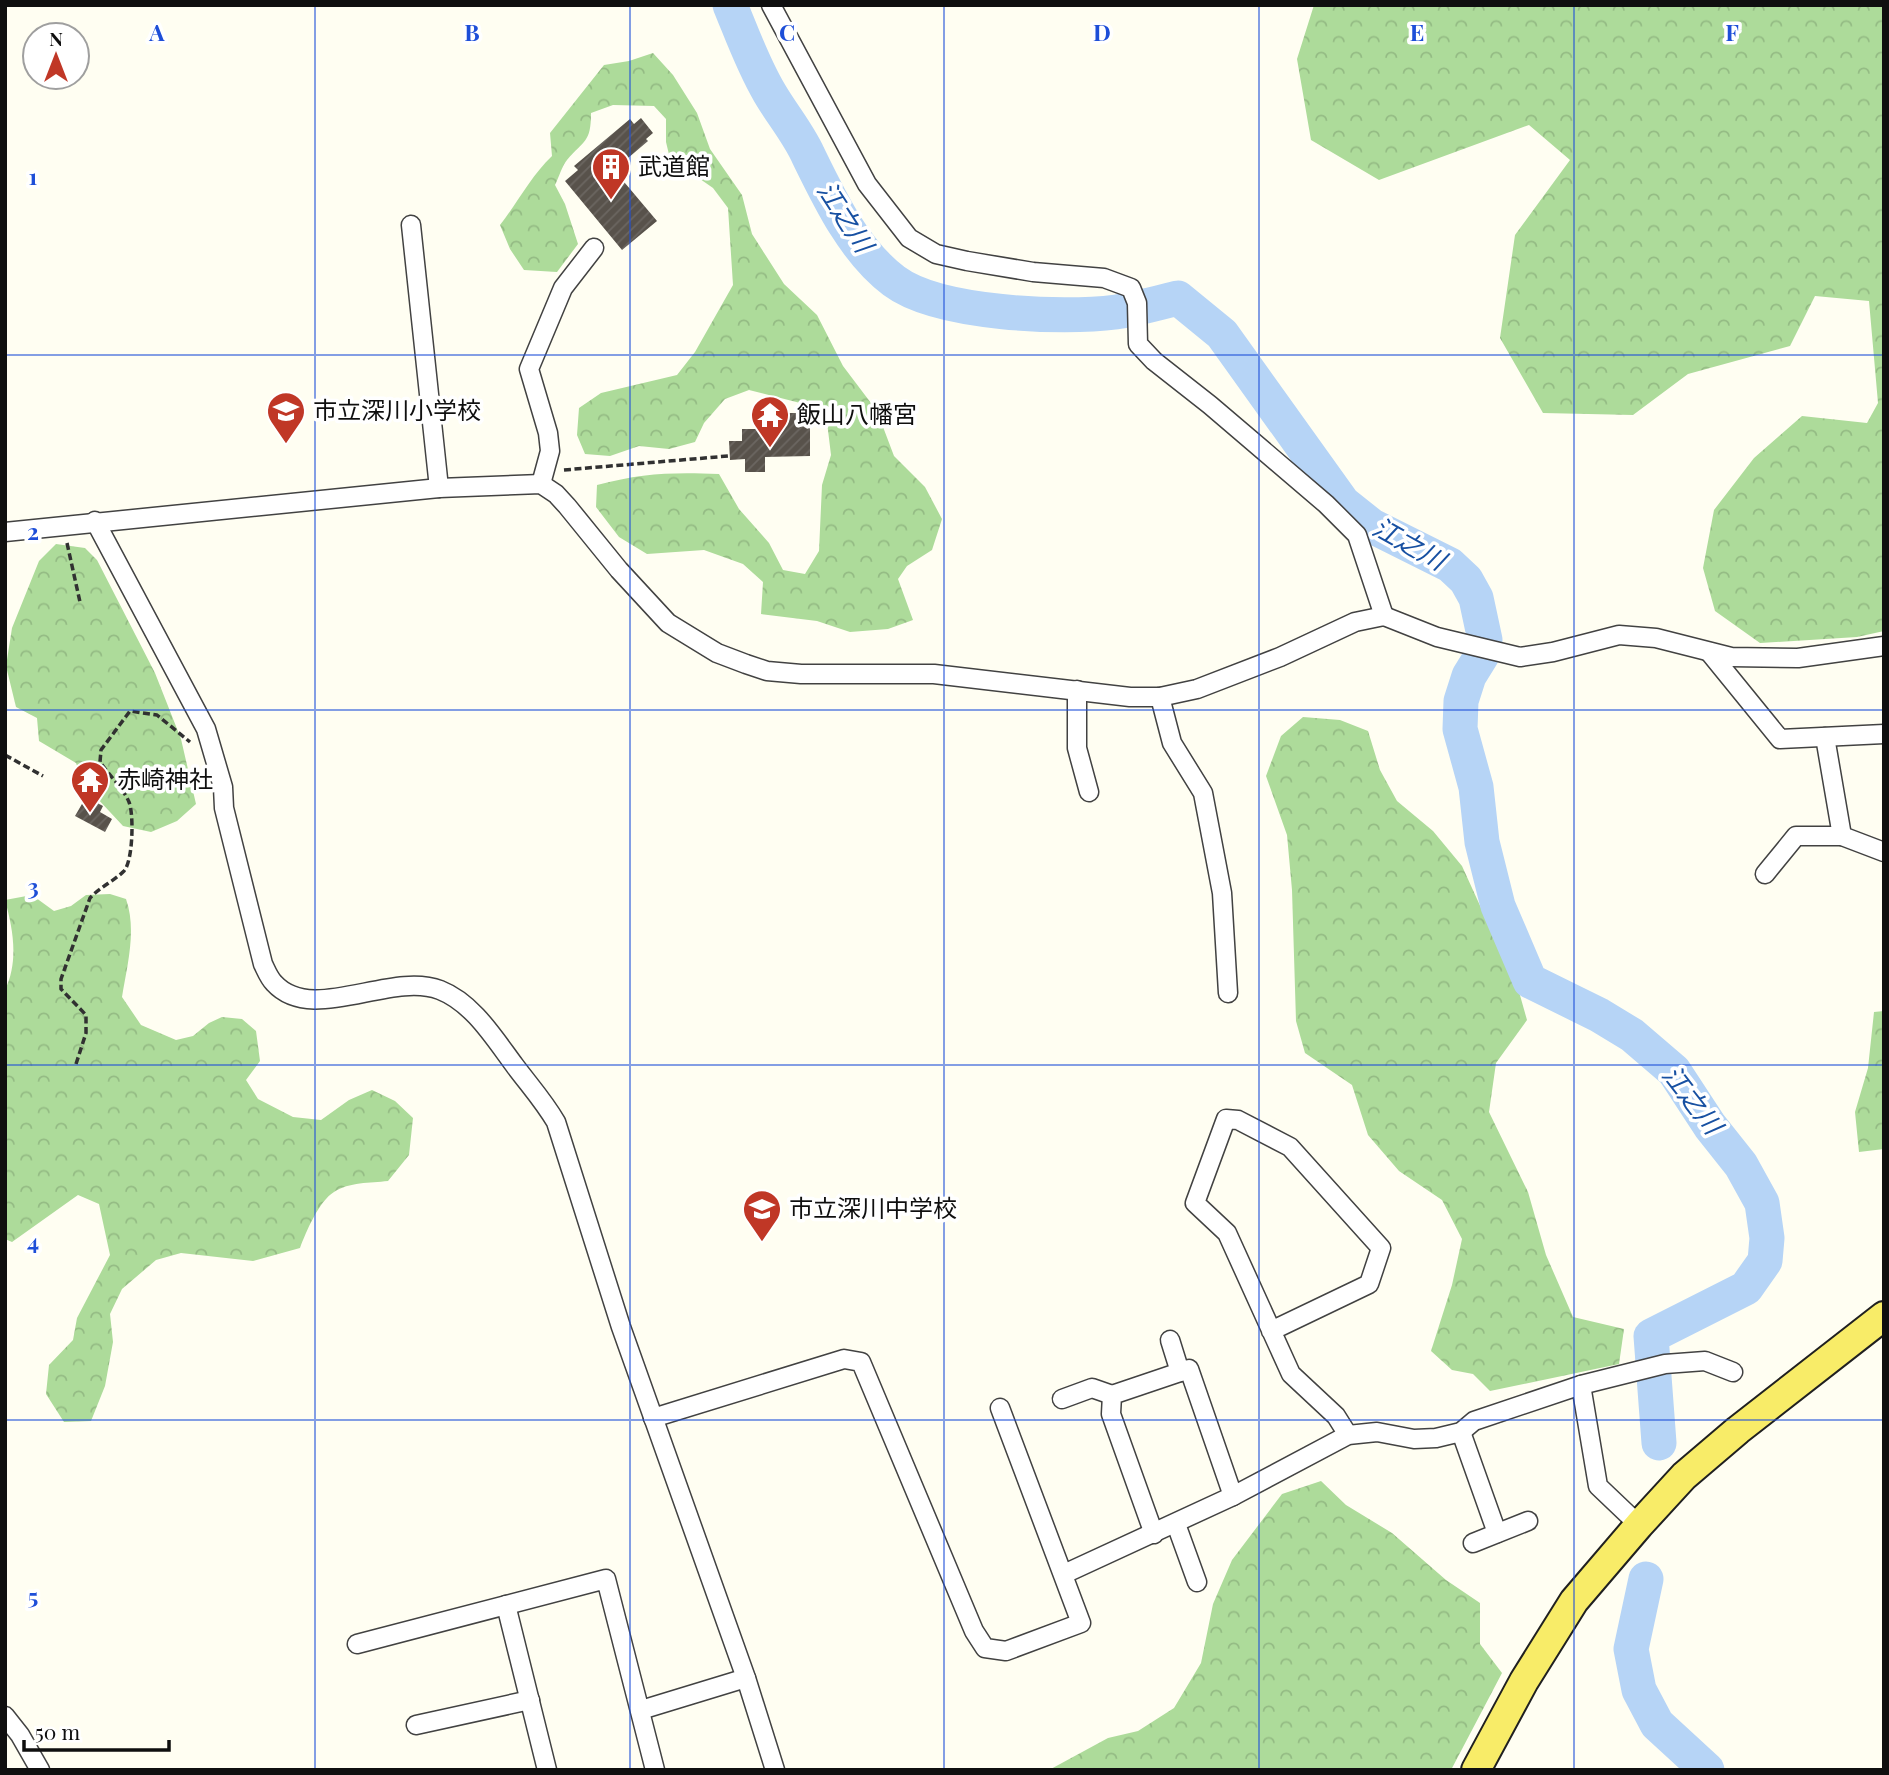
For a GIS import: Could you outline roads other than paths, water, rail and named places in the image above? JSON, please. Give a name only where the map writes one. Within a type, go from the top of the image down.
[{"type":"main road","points":[[1476,1770],[1524,1681],[1574,1601],[1639,1525],[1684,1476],[1738,1430],[1884,1316]]},
{"type":"street","points":[[771,5],[867,184],[909,238],[936,254],[1033,272],[1104,278],[1131,288],[1137,303],[1138,344],[1154,361],[1326,504],[1357,535],[1384,616]]},
{"type":"street","points":[[411,225],[439,488]]},
{"type":"street","points":[[543,478],[550,451],[548,433],[529,369],[564,288],[594,248]]},
{"type":"street","points":[[5,532],[63,524],[543,478]]},
{"type":"street","points":[[543,478],[668,623],[717,653],[767,671],[801,674],[934,674],[1130,697],[1160,697],[1197,689],[1280,657],[1355,622],[1384,616],[1437,637],[1520,657],[1553,652],[1619,635],[1656,638],[1731,657],[1798,658],[1884,646]]},
{"type":"street","points":[[95,521],[206,729],[223,787],[224,808],[263,964],[274,983],[289,993],[312,1001],[417,985],[438,989],[457,998],[475,1015],[539,1094],[556,1122],[621,1327],[746,1678],[775,1770]]},
{"type":"street","points":[[1710,653],[1780,739],[1884,734]]},
{"type":"street","points":[[1077,690],[1077,748],[1089,792]]},
{"type":"street","points":[[1160,697],[1172,743],[1203,793],[1222,892],[1228,993]]},
{"type":"street","points":[[1825,737],[1842,836]]},
{"type":"street","points":[[1765,873],[1796,836],[1842,836],[1884,852]]},
{"type":"street","points":[[1271,1331],[1369,1284],[1381,1248],[1290,1147],[1238,1120],[1226,1119],[1195,1203],[1227,1233],[1271,1331],[1291,1374],[1336,1416],[1348,1435]]},
{"type":"street","points":[[1170,1340],[1180,1372]]},
{"type":"street","points":[[653,1418],[844,1359],[861,1362],[974,1631],[985,1648],[1006,1651],[1081,1623],[1000,1408]]},
{"type":"street","points":[[1064,1574],[1176,1524],[1348,1435],[1377,1432],[1414,1439],[1436,1438],[1461,1432],[1474,1422],[1581,1385],[1665,1364],[1705,1361],[1734,1372]]},
{"type":"street","points":[[1062,1399],[1092,1388],[1112,1395],[1189,1369],[1233,1496]]},
{"type":"street","points":[[1581,1385],[1598,1486],[1639,1525]]},
{"type":"street","points":[[1112,1395],[1111,1414],[1154,1534]]},
{"type":"street","points":[[1461,1432],[1497,1533]]},
{"type":"street","points":[[1472,1543],[1528,1521]]},
{"type":"street","points":[[1176,1524],[1197,1582]]},
{"type":"street","points":[[357,1644],[606,1579],[655,1770]]},
{"type":"street","points":[[506,1605],[547,1770]]},
{"type":"street","points":[[641,1710],[746,1678]]},
{"type":"street","points":[[416,1726],[530,1700]]},
{"type":"street","points":[[5,1716],[20,1735],[40,1770]]},
{"type":"waterway","name":"江之川","points":[[730,5],[763,82],[799,139],[844,223],[867,255],[894,281],[914,292],[940,301],[1001,312],[1034,314],[1116,312],[1178,298],[1222,334],[1343,503],[1372,526],[1450,565],[1466,580],[1476,598],[1485,640],[1482,655],[1469,676],[1461,701],[1460,729],[1476,787],[1482,842],[1498,906],[1530,981],[1599,1015],[1632,1035],[1674,1071],[1710,1126],[1741,1165],[1762,1203],[1767,1238],[1765,1261],[1746,1288],[1651,1336],[1659,1443]]},
{"type":"waterway","name":"江之川","points":[[1646,1579],[1631,1649],[1639,1690],[1657,1724],[1707,1770]]},
{"type":"place","name":"武道館","points":[[611,201]]},
{"type":"place","name":"市立深川小学校","points":[[286,445]]},
{"type":"place","name":"飯山八幡宮","points":[[770,449]]},
{"type":"place","name":"赤崎神社","points":[[90,814]]},
{"type":"place","name":"市立深川中学校","points":[[762,1243]]}]
